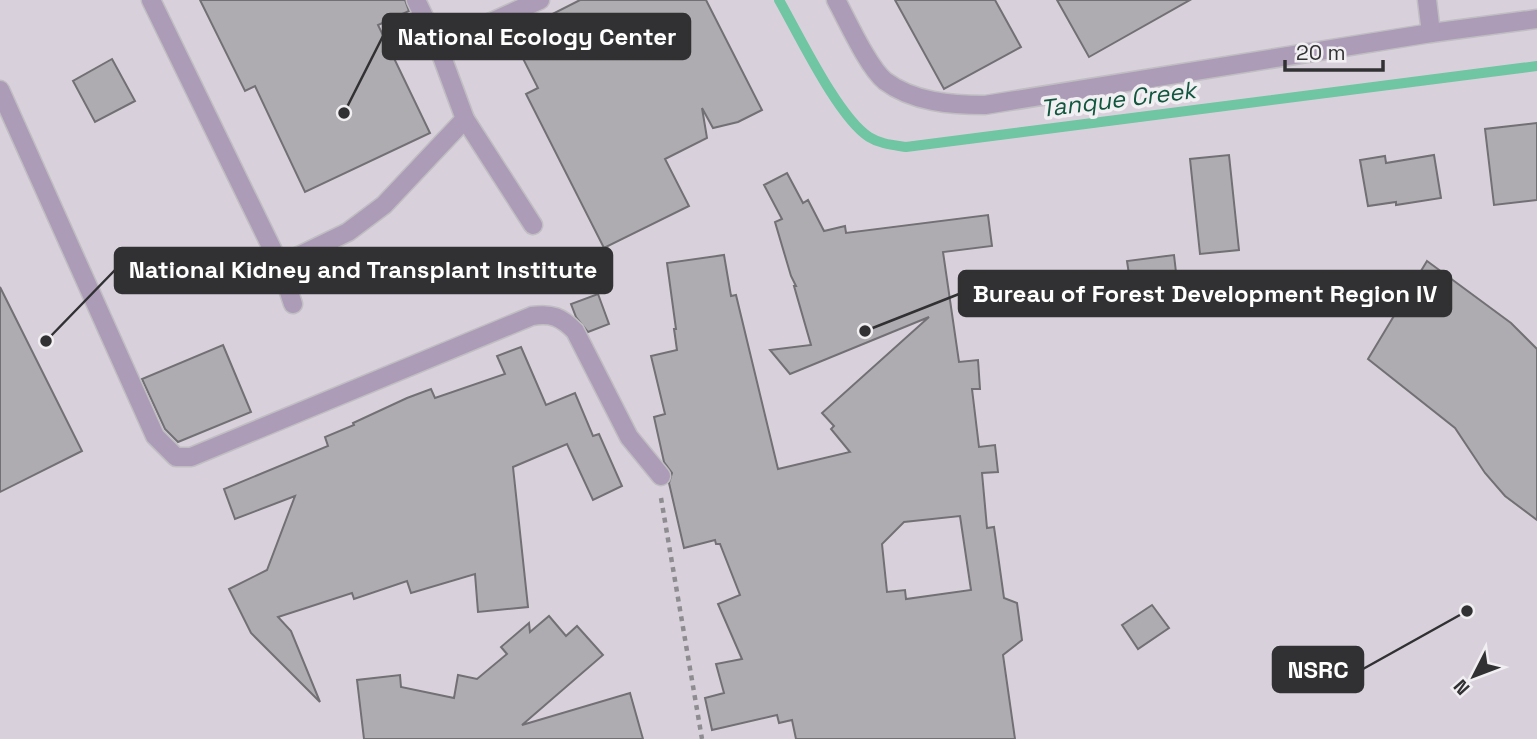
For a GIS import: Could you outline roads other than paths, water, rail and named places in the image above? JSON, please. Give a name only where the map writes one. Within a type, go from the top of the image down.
[{"type":"lane","points":[[151,0],[280,265],[293,304]]},
{"type":"lane","points":[[416,0],[438,46],[465,119],[533,225]]},
{"type":"lane","points":[[438,46],[540,0]]},
{"type":"lane","points":[[836,0],[865,54],[883,80],[913,95],[949,105],[985,105],[1431,33],[1537,19]]},
{"type":"lane","points":[[1427,0],[1431,33]]},
{"type":"lane","points":[[0,90],[155,436],[176,457],[191,457],[532,316],[548,313],[563,319],[575,331],[629,437],[661,476]]},
{"type":"lane","points":[[280,265],[348,232],[384,205],[465,119]]},
{"type":"waterway","name":"Tanque Creek","points":[[779,0],[832,94],[857,127],[878,141],[906,147],[1537,66]]},
{"type":"place","name":"National Ecology Center","points":[[344,113]]},
{"type":"place","name":"Bureau of Forest Development Region IV","points":[[865,331]]},
{"type":"place","name":"National Kidney and Transplant Institute","points":[[46,341]]},
{"type":"place","name":"NSRC","points":[[1467,611]]}]
